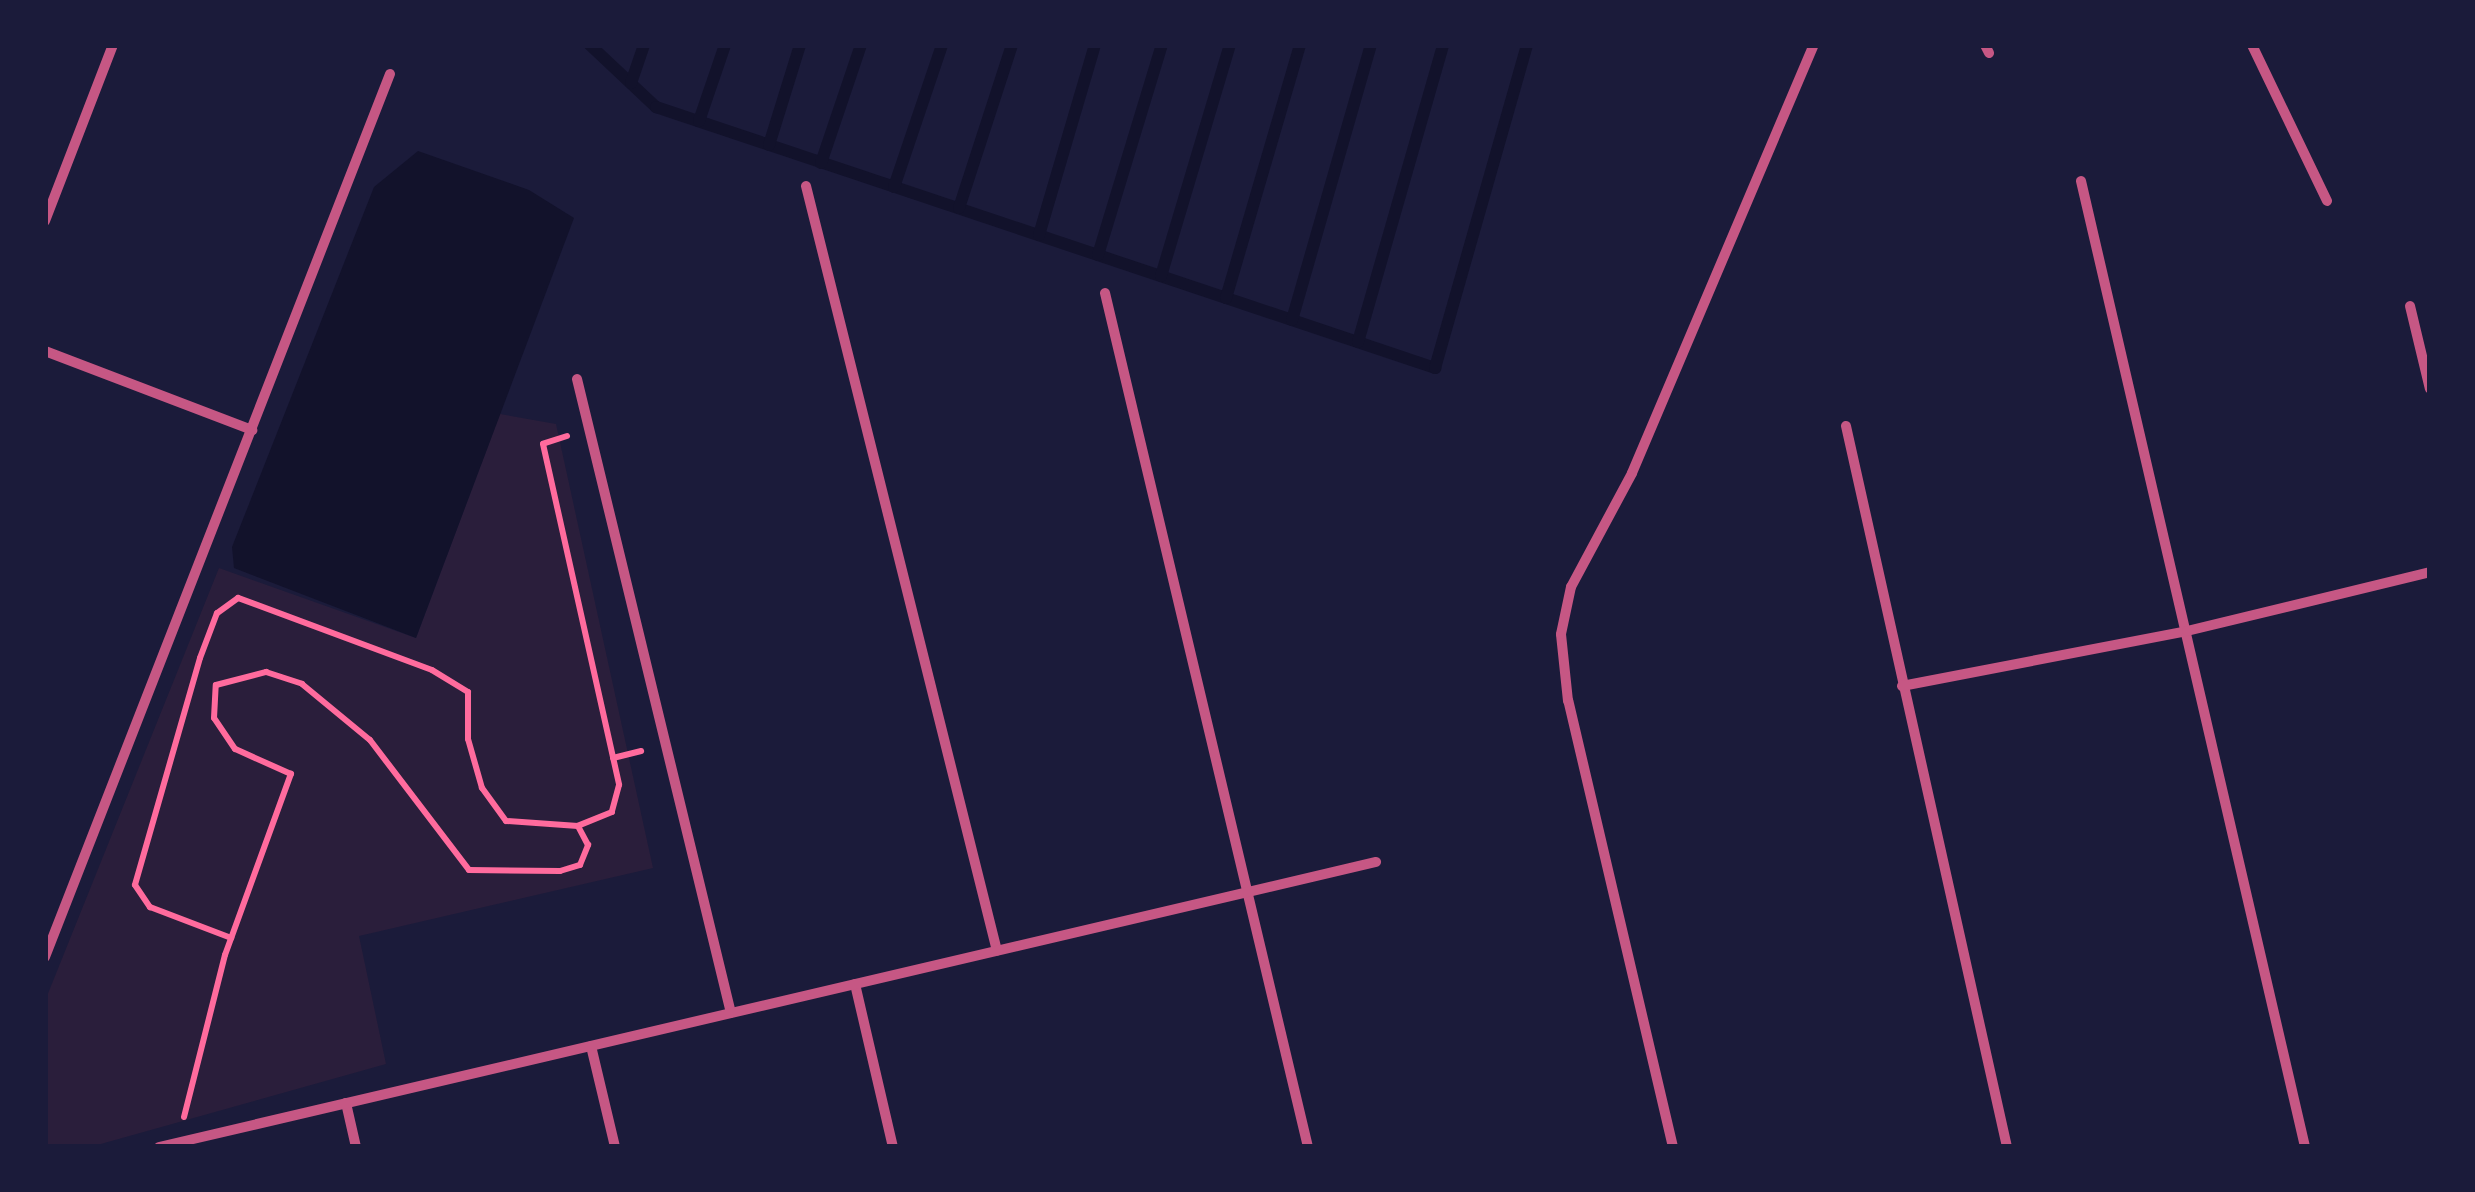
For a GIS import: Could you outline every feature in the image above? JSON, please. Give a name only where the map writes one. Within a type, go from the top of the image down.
[{"type":"street","points":[[45,221],[114,45]]},
{"type":"street","points":[[1673,1147],[1568,701],[1562,634],[1571,587],[1632,472],[1814,45]]},
{"type":"street","points":[[2252,45],[2327,201]]},
{"type":"street","points":[[45,957],[390,74]]},
{"type":"street","points":[[2081,181],[2305,1147]]},
{"type":"street","points":[[806,186],[997,950]]},
{"type":"street","points":[[1105,293],[1308,1147]]},
{"type":"street","points":[[2410,306],[2430,389]]},
{"type":"street","points":[[45,351],[252,430]]},
{"type":"street","points":[[577,379],[731,1013]]},
{"type":"street","points":[[1846,426],[2007,1147]]},
{"type":"street","points":[[1902,686],[2187,631],[2430,572]]},
{"type":"street","points":[[159,1147],[1376,862]]},
{"type":"street","points":[[855,984],[893,1147]]},
{"type":"street","points":[[591,1046],[615,1147]]},
{"type":"street","points":[[346,1103],[356,1147]]},
{"type":"path","points":[[231,938],[150,906],[135,885],[200,658],[218,613],[238,598],[432,670],[468,692],[468,739],[482,788],[506,821],[578,826],[612,812],[619,785],[543,444],[589,428]]},
{"type":"path","points":[[178,1143],[231,938],[291,774],[236,749],[214,718],[216,685],[266,672],[302,684],[370,740],[469,870],[528,874],[580,866],[588,845],[578,826]]},
{"type":"shaded area","points":[[418,151],[529,190],[574,218],[416,638],[234,568],[232,547],[374,187]]},
{"type":"shaded area","points":[[500,414],[556,424],[653,868],[359,936],[386,1064],[90,1147],[45,1147],[45,1001],[219,568],[416,638]]},
{"type":"waterway","points":[[590,45],[656,107],[1435,368],[1527,45]]},
{"type":"waterway","points":[[631,83],[644,45]]},
{"type":"waterway","points":[[699,121],[725,45]]},
{"type":"waterway","points":[[769,145],[800,45]]},
{"type":"waterway","points":[[821,163],[861,45]]},
{"type":"waterway","points":[[894,187],[942,45]]},
{"type":"waterway","points":[[959,208],[1012,45]]},
{"type":"waterway","points":[[1039,235],[1095,45]]},
{"type":"waterway","points":[[1098,255],[1162,45]]},
{"type":"waterway","points":[[1161,276],[1230,45]]},
{"type":"waterway","points":[[1226,298],[1300,45]]},
{"type":"waterway","points":[[1292,320],[1371,45]]},
{"type":"waterway","points":[[1358,342],[1443,45]]}]
